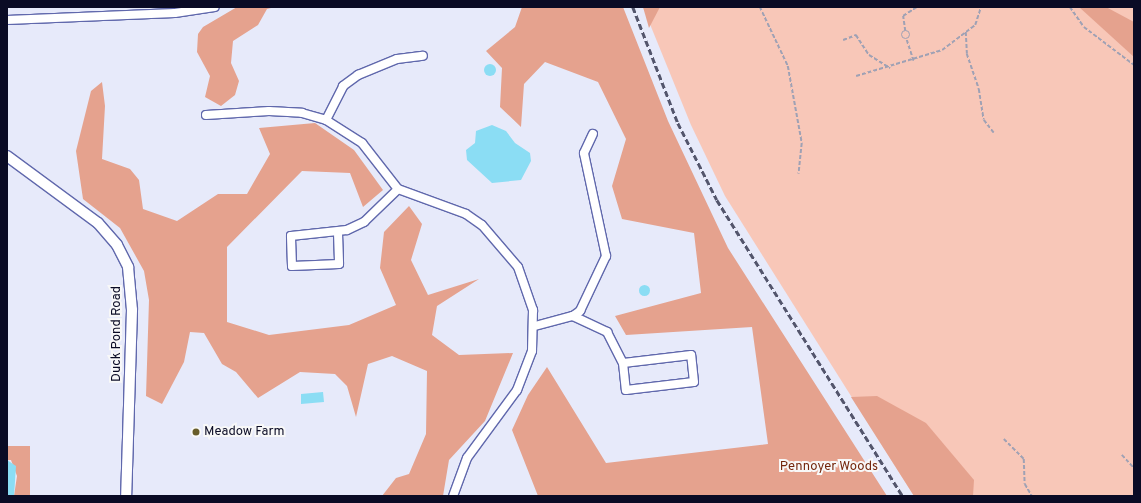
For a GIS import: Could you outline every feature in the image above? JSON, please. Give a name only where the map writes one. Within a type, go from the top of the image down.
[{"type":"street","points":[[7,20],[175,13],[215,7]]},
{"type":"street","points":[[326,120],[343,86],[358,75],[397,59],[423,56]]},
{"type":"street","points":[[206,115],[269,111],[302,113],[326,120],[362,143],[398,190],[466,214],[482,225],[518,267],[527,284],[535,326],[532,351],[517,390],[467,458],[453,496]]},
{"type":"street","points":[[535,326],[574,316],[580,311],[606,256],[584,153],[593,134]]},
{"type":"street","name":"Duck Pond Road","points":[[7,156],[98,223],[117,245],[128,267],[132,310],[126,496]]},
{"type":"street","points":[[338,233],[339,264],[292,266],[291,236],[338,233],[364,222],[398,190]]},
{"type":"street","points":[[574,316],[607,332],[623,363],[626,390],[694,382],[691,355],[623,363]]},
{"type":"path","points":[[760,7],[788,66],[802,143],[799,174]]},
{"type":"path","points":[[914,60],[907,40],[902,36],[904,31],[903,16],[917,7]]},
{"type":"path","points":[[856,76],[890,68],[942,50],[966,32],[978,20],[981,7]]},
{"type":"path","points":[[1070,7],[1084,27],[1134,65]]},
{"type":"path","points":[[904,31],[911,34],[907,40]]},
{"type":"path","points":[[966,32],[967,54],[979,90],[984,120],[994,133]]},
{"type":"path","points":[[844,40],[856,35],[869,55],[890,68]]},
{"type":"path","points":[[1004,438],[1024,460],[1025,484],[1032,496]]},
{"type":"path","points":[[1122,455],[1134,468]]},
{"type":"shaded area","points":[[643,7],[1134,7],[1134,496],[914,496],[725,196],[691,125]]},
{"type":"green space","points":[[237,7],[275,7],[267,9],[258,25],[233,41],[231,63],[239,81],[235,95],[221,106],[205,97],[210,76],[197,52],[198,34],[203,27]]},
{"type":"green space","name":"Pennoyer Woods","points":[[522,7],[623,7],[668,121],[728,248],[887,496],[538,496],[512,430],[528,395],[547,367],[606,463],[768,444],[752,327],[626,335],[615,316],[701,293],[694,233],[622,219],[612,186],[626,139],[598,82],[545,62],[524,84],[521,127],[500,107],[502,68],[486,51],[515,27]]},
{"type":"green space","points":[[643,7],[660,7],[649,28]]},
{"type":"green space","points":[[1079,7],[1106,7],[1134,22],[1134,57]]},
{"type":"green space","points":[[102,82],[105,106],[102,159],[130,169],[139,180],[143,209],[177,221],[218,194],[247,194],[270,154],[259,128],[315,123],[354,150],[383,190],[363,207],[350,173],[302,171],[227,247],[227,322],[269,335],[349,325],[396,305],[380,268],[384,232],[409,206],[422,224],[411,260],[428,295],[479,279],[437,306],[432,335],[459,355],[513,353],[485,421],[449,460],[443,496],[382,496],[396,478],[409,474],[426,434],[427,371],[392,356],[368,364],[356,417],[347,386],[335,374],[300,372],[258,398],[236,372],[222,364],[204,333],[190,332],[184,362],[162,404],[146,396],[149,300],[144,271],[120,228],[83,199],[76,151],[91,91]]},
{"type":"green space","points":[[877,396],[926,423],[974,480],[973,496],[914,496],[851,397]]},
{"type":"green space","points":[[7,446],[30,446],[30,496],[14,496],[17,476],[11,460],[7,460]]},
{"type":"water","points":[[492,64],[495,65],[495,75],[488,76],[485,75],[484,68],[485,65]]},
{"type":"water","points":[[492,125],[506,131],[515,143],[530,153],[531,161],[521,180],[492,183],[467,160],[466,150],[475,143],[476,131]]},
{"type":"water","points":[[642,285],[646,285],[648,286],[648,294],[642,295],[639,292],[639,288]]},
{"type":"water","points":[[323,392],[324,402],[301,404],[301,394]]},
{"type":"water","points":[[7,460],[16,466],[14,496],[7,496]]},
{"type":"railway","points":[[633,7],[678,123],[717,200],[903,496]]},
{"type":"place","name":"Meadow Farm","points":[[196,432]]}]
